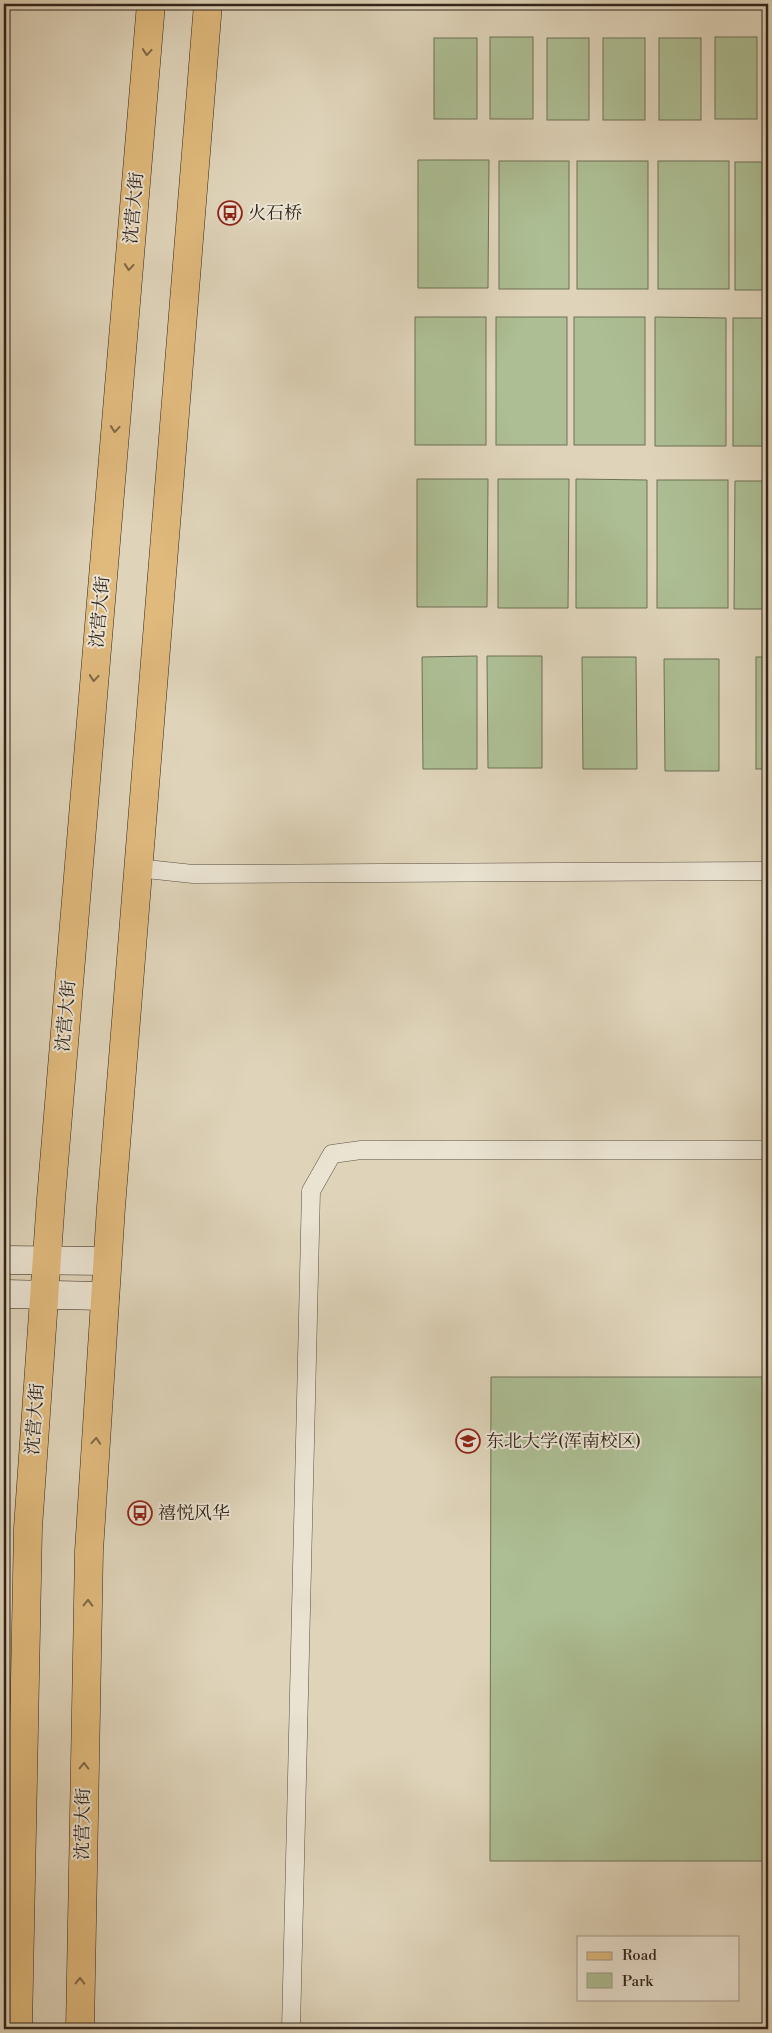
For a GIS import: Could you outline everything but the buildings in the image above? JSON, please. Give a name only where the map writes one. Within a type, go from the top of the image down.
[{"type":"main road","name":"沈营大街","points":[[80,2029],[89,1551],[107,1260],[137,868],[208,4]]},
{"type":"main road","name":"沈营大街","points":[[18,2029],[28,1528],[44,1295],[149,11]]},
{"type":"street","points":[[4,1260],[107,1260]]},
{"type":"street","points":[[4,1294],[105,1296]]},
{"type":"lane","points":[[137,868],[193,874],[768,871]]},
{"type":"lane","points":[[291,2029],[311,1191],[332,1154],[361,1150],[768,1150]]},
{"type":"green space","points":[[490,37],[533,37],[533,119],[490,119]]},
{"type":"green space","points":[[715,37],[757,37],[757,119],[715,119]]},
{"type":"green space","points":[[434,38],[477,38],[477,119],[434,119]]},
{"type":"green space","points":[[547,38],[589,38],[589,120],[547,120]]},
{"type":"green space","points":[[603,38],[645,38],[645,120],[603,120]]},
{"type":"green space","points":[[659,38],[701,38],[701,120],[659,120]]},
{"type":"green space","points":[[418,160],[489,160],[488,288],[418,288]]},
{"type":"green space","points":[[499,161],[569,161],[569,289],[499,289]]},
{"type":"green space","points":[[577,161],[648,161],[648,289],[577,289]]},
{"type":"green space","points":[[658,161],[729,161],[729,289],[658,289]]},
{"type":"green space","points":[[735,162],[768,162],[768,290],[735,290]]},
{"type":"green space","points":[[415,317],[486,317],[486,445],[415,445]]},
{"type":"green space","points":[[496,317],[567,317],[567,445],[496,445]]},
{"type":"green space","points":[[574,317],[645,317],[645,445],[574,445]]},
{"type":"green space","points":[[655,317],[726,318],[726,446],[655,446]]},
{"type":"green space","points":[[733,318],[768,318],[768,446],[733,446]]},
{"type":"green space","points":[[417,479],[488,479],[487,607],[417,607]]},
{"type":"green space","points":[[498,479],[569,479],[568,608],[498,608]]},
{"type":"green space","points":[[576,479],[647,480],[647,608],[576,608]]},
{"type":"green space","points":[[657,480],[728,480],[728,608],[657,608]]},
{"type":"green space","points":[[735,481],[768,481],[768,609],[734,609]]},
{"type":"green space","points":[[477,656],[477,769],[423,769],[422,657]]},
{"type":"green space","points":[[487,656],[542,656],[542,768],[488,768]]},
{"type":"green space","points":[[582,657],[636,657],[637,769],[583,769]]},
{"type":"green space","points":[[756,657],[768,657],[768,769],[756,769]]},
{"type":"green space","points":[[664,659],[719,659],[719,771],[665,771]]},
{"type":"green space","points":[[491,1377],[768,1377],[768,1861],[490,1861]]},
{"type":"place","name":"火石桥","points":[[230,213]]},
{"type":"place","name":"东北大学(浑南校区)","points":[[468,1441]]},
{"type":"place","name":"禧悦风华","points":[[140,1513]]}]
